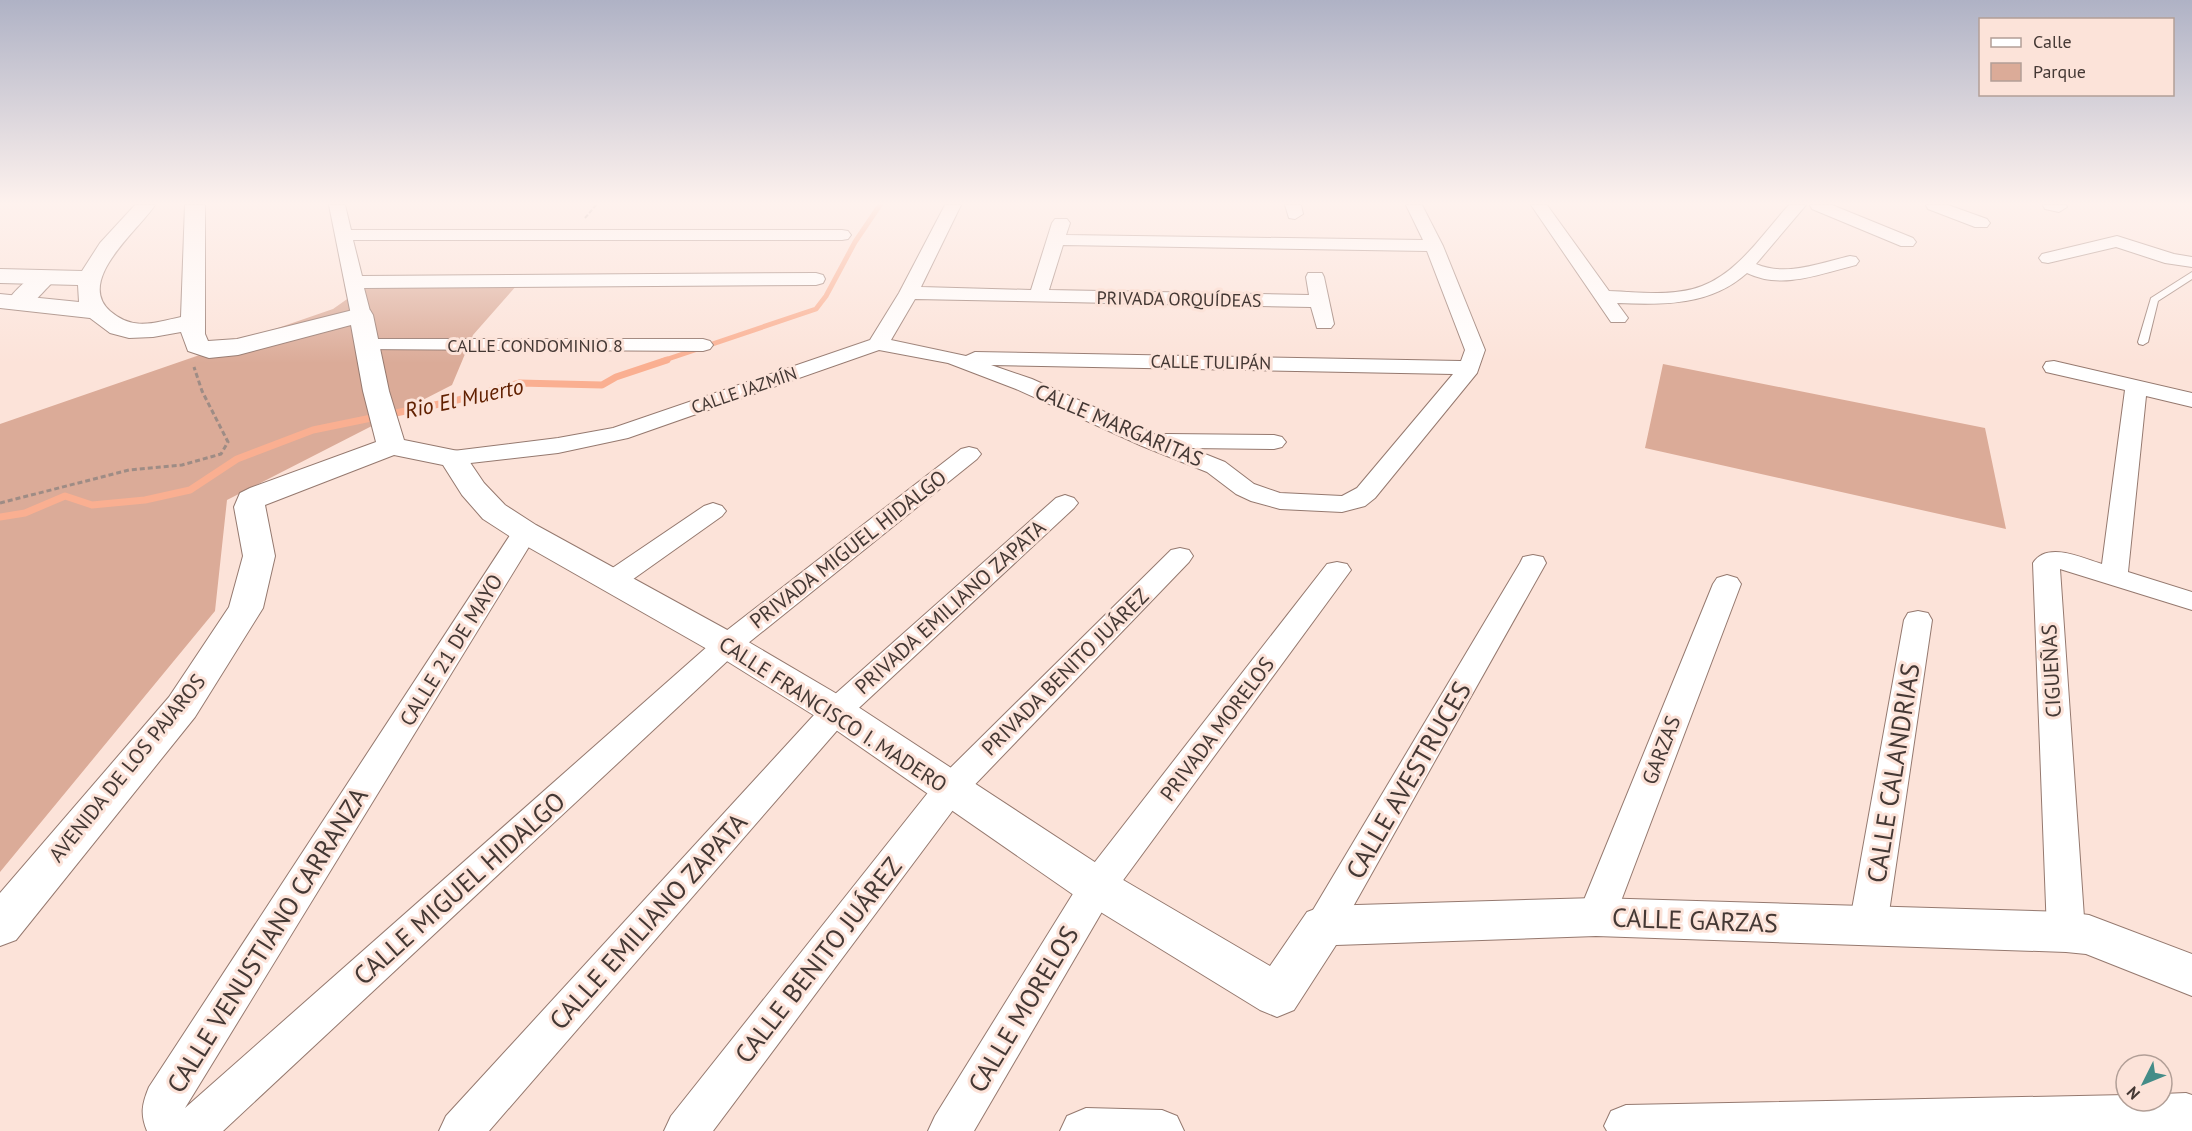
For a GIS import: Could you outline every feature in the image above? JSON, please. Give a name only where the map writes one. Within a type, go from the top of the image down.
[{"type":"main road","points":[[101,258],[89,278],[89,300],[94,311],[117,328],[125,331],[147,330],[195,334]]},
{"type":"main road","points":[[180,258],[195,334],[209,350],[238,347],[361,315],[376,391],[392,442],[453,458]]},
{"type":"main road","points":[[0,276],[89,278]]},
{"type":"main road","points":[[9,302],[44,278]]},
{"type":"main road","points":[[9,302],[94,311]]},
{"type":"main road","name":"AVENIDA DE LOS PAJAROS","points":[[0,926],[182,707],[246,608],[259,556],[249,507],[251,500],[392,442]]},
{"type":"main road","name":"CALLE FRANCISCO I. MADERO","points":[[453,458],[473,489],[494,512],[525,532],[727,645],[836,711],[1097,887],[1277,995]]},
{"type":"main road","name":"CALLE GARZAS","points":[[1323,927],[1596,917],[2066,932]]},
{"type":"main road","name":"CALLE AVESTRUCES","points":[[1277,995],[1323,927]]},
{"type":"main road","points":[[2066,932],[2089,935],[2192,975]]},
{"type":"street","points":[[349,258],[361,315]]},
{"type":"street","points":[[878,344],[909,293],[927,258]]},
{"type":"street","points":[[1038,296],[1050,258]]},
{"type":"street","points":[[1439,258],[1475,350],[1469,368]]},
{"type":"street","points":[[1577,258],[1618,318]]},
{"type":"street","points":[[1605,297],[1677,297],[1697,292],[1719,285],[1750,258]]},
{"type":"street","points":[[2167,258],[2192,262]]},
{"type":"street","points":[[1743,265],[1765,275],[1781,278],[1850,261]]},
{"type":"street","points":[[1315,277],[1324,324]]},
{"type":"street","points":[[354,282],[816,279]]},
{"type":"street","name":"PRIVADA ORQUÍDEAS","points":[[909,293],[1321,301]]},
{"type":"street","name":"CALLE MARGARITAS","points":[[878,344],[953,358],[1024,384],[1150,441],[1216,467],[1245,489],[1260,496],[1280,501],[1342,504],[1356,501],[1366,494],[1469,368]]},
{"type":"street","name":"CALLE JAZMÍN","points":[[453,458],[558,447],[620,434],[878,344]]},
{"type":"street","name":"CALLE CONDOMINIO 8","points":[[366,345],[703,345]]},
{"type":"street","name":"CALLE TULIPÁN","points":[[953,358],[1469,368]]},
{"type":"street","points":[[2054,367],[2192,400]]},
{"type":"street","points":[[2114,577],[2136,387]]},
{"type":"street","points":[[1150,441],[1274,442]]},
{"type":"street","name":"PRIVADA MIGUEL HIDALGO","points":[[727,645],[969,454]]},
{"type":"street","name":"PRIVADA EMILIANO ZAPATA","points":[[836,711],[1065,503]]},
{"type":"street","points":[[612,581],[713,511]]},
{"type":"street","name":"CALLE 21 DE MAYO","points":[[376,769],[525,532]]},
{"type":"street","name":"PRIVADA BENITO JUÁREZ","points":[[950,789],[1180,556]]},
{"type":"street","name":"CIGUEÑAS","points":[[2066,932],[2046,563],[2051,560],[2067,562],[2192,601]]},
{"type":"street","name":"CALLE AVESTRUCES","points":[[1323,927],[1533,563]]},
{"type":"street","name":"PRIVADA MORELOS","points":[[1097,887],[1337,570]]},
{"type":"street","name":"GARZAS","points":[[1596,917],[1726,584]]},
{"type":"street","name":"CALLE CALANDRIAS","points":[[1868,926],[1918,620]]},
{"type":"street","name":"CALLE MIGUEL HIDALGO","points":[[191,1131],[727,645]]},
{"type":"street","name":"CALLE EMILIANO ZAPATA","points":[[461,1131],[836,711]]},
{"type":"street","name":"CALLE VENUSTIANO CARRANZA","points":[[191,1131],[175,1127],[164,1118],[164,1102],[376,769]]},
{"type":"street","name":"CALLE BENITO JUÁREZ","points":[[686,1131],[950,789]]},
{"type":"street","name":"CALLE MORELOS","points":[[950,1131],[1097,887]]},
{"type":"street","points":[[1626,1126],[2014,1126],[2186,1114]]},
{"type":"street","points":[[1082,1131],[1086,1129],[1162,1131]]},
{"type":"lane","points":[[2143,342],[2154,300],[2192,274]]},
{"type":"path","points":[[0,503],[129,470],[182,465],[221,454],[228,442],[202,391],[193,364],[195,334]]},
{"type":"green space","points":[[524,277],[473,335],[452,385],[227,500],[215,611],[0,872],[0,424],[333,309],[377,278]]},
{"type":"green space","points":[[1663,364],[1985,428],[2006,529],[1645,448]]},
{"type":"waterway","name":"Rio El Muerto","points":[[662,361],[816,309],[826,296],[847,258]]},
{"type":"waterway","name":"Rio El Muerto","points":[[0,517],[25,513],[65,496],[92,505],[145,500],[190,490],[237,459],[313,430],[454,401],[519,383],[602,385],[616,377],[667,360]]}]
